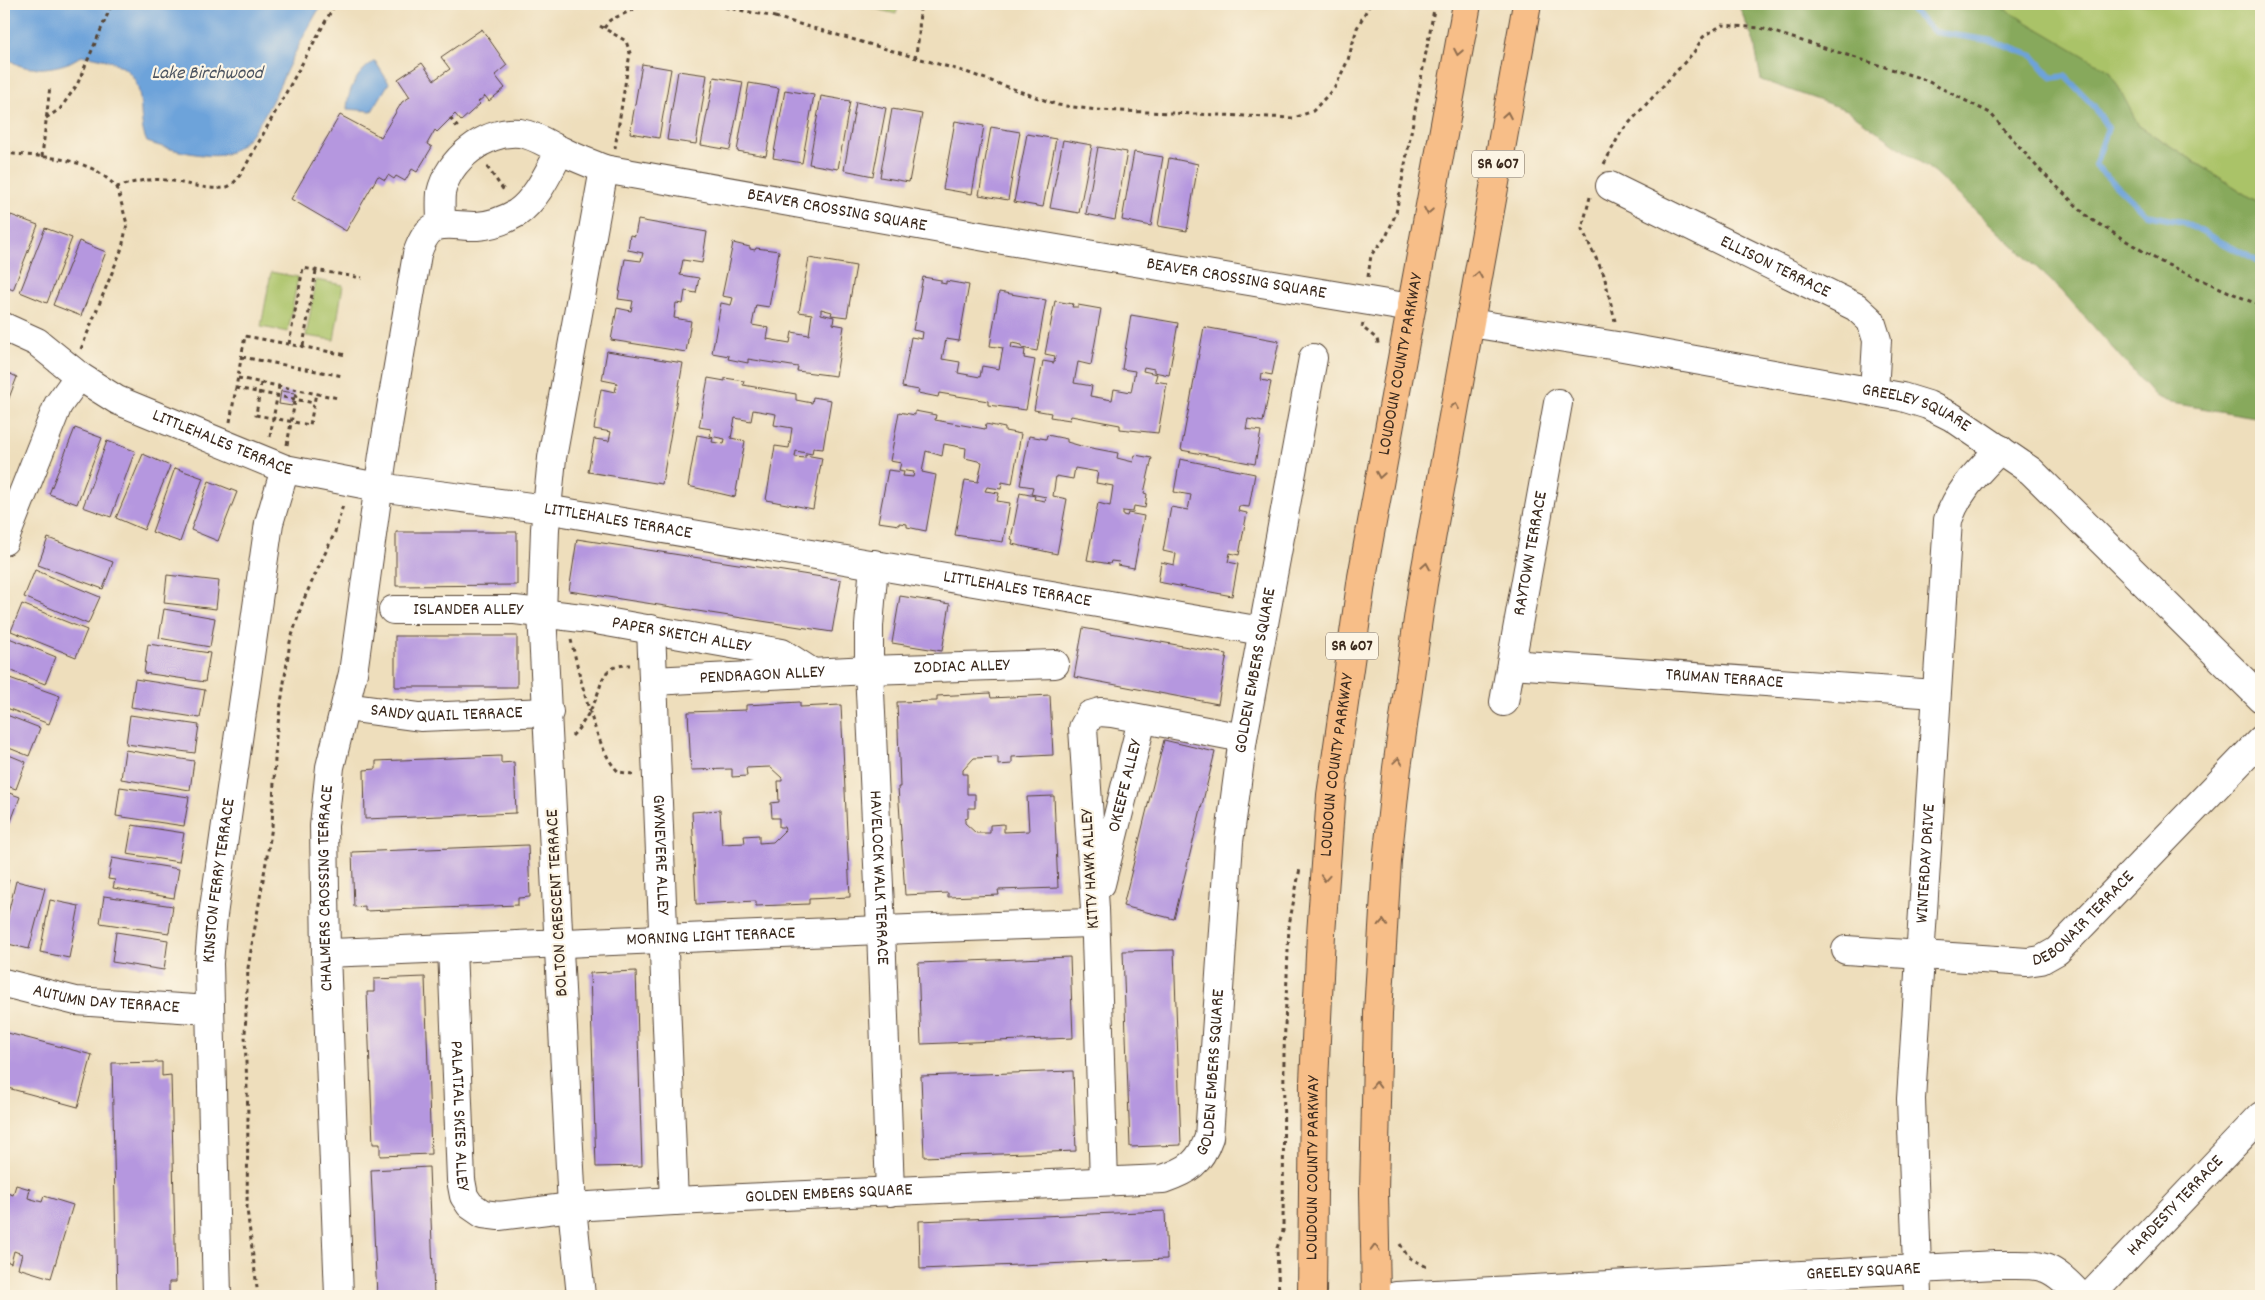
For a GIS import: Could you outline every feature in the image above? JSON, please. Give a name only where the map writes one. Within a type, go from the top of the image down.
[{"type":"main road","name":"LOUDOUN COUNTY PARKWAY","points":[[1312,1296],[1314,1082],[1321,934],[1331,795],[1362,577],[1467,4]]},
{"type":"main road","name":"SR 607","points":[[1376,1296],[1375,1130],[1378,1013],[1387,861],[1397,768],[1423,584],[1527,4]]},
{"type":"street","name":"BEAVER CROSSING SQUARE","points":[[441,224],[442,193],[446,181],[460,159],[480,143],[506,133],[520,133],[533,136],[560,151],[610,159],[991,238],[1410,308]]},
{"type":"street","points":[[441,224],[485,225],[516,214],[534,196],[560,151]]},
{"type":"street","points":[[546,509],[552,458],[610,159]]},
{"type":"street","name":"ELLISON TERRACE","points":[[1601,182],[1856,308],[1871,321],[1877,340],[1874,392]]},
{"type":"street","name":"CHALMERS CROSSING TERRACE","points":[[338,1296],[326,954],[324,826],[330,767],[353,673],[378,487],[417,254],[428,232],[441,224]]},
{"type":"street","name":"GREELEY SQUARE","points":[[1470,323],[1617,346],[1874,392],[1928,405],[1952,417],[2031,471],[2261,698]]},
{"type":"street","name":"LITTLEHALES TERRACE","points":[[4,327],[79,366],[117,400],[378,487],[546,509],[1262,632]]},
{"type":"street","name":"GOLDEN EMBERS SQUARE","points":[[572,1207],[1163,1179],[1177,1174],[1199,1160],[1209,1137],[1229,842],[1243,738],[1313,358]]},
{"type":"street","points":[[4,541],[58,405],[79,366]]},
{"type":"street","name":"RAYTOWN TERRACE","points":[[1504,702],[1558,403]]},
{"type":"street","name":"WINTERDAY DRIVE","points":[[1918,1295],[1911,1099],[1948,520],[1955,500],[1969,481],[2000,449]]},
{"type":"street","name":"KINSTON FERRY TERRACE","points":[[217,1296],[209,963],[217,886],[269,524],[286,457]]},
{"type":"street","name":"BOLTON CRESCENT TERRACE","points":[[546,509],[542,613],[550,740],[572,1207],[581,1296]]},
{"type":"street","name":"HAVELOCK WALK TERRACE","points":[[874,564],[869,626],[869,670],[881,929],[890,1192]]},
{"type":"street","name":"ISLANDER ALLEY","points":[[393,610],[516,610],[542,613]]},
{"type":"street","name":"PAPER SKETCH ALLEY","points":[[542,613],[651,629],[782,654],[813,673]]},
{"type":"street","name":"GWYNEVERE ALLEY","points":[[651,629],[674,1201]]},
{"type":"street","name":"ZODIAC ALLEY","points":[[869,670],[1055,664]]},
{"type":"street","name":"TRUMAN TERRACE","points":[[1511,664],[1936,694]]},
{"type":"street","name":"PENDRAGON ALLEY","points":[[654,681],[869,670]]},
{"type":"street","name":"SANDY QUAIL TERRACE","points":[[346,707],[420,717],[548,712]]},
{"type":"street","name":"KITTY HAWK ALLEY","points":[[1104,1181],[1095,916],[1083,728],[1090,715],[1100,712],[1243,738]]},
{"type":"street","name":"OKEEFE ALLEY","points":[[1095,916],[1142,720]]},
{"type":"street","name":"DEBONAIR TERRACE","points":[[1846,950],[2028,962],[2041,960],[2057,951],[2261,740]]},
{"type":"street","name":"MORNING LIGHT TERRACE","points":[[326,954],[664,941],[1095,916]]},
{"type":"street","name":"PALATIAL SKIES ALLEY","points":[[452,948],[461,1180],[464,1196],[470,1205],[483,1214],[499,1216],[572,1207]]},
{"type":"street","name":"AUTUMN DAY TERRACE","points":[[4,983],[76,1001],[209,1010]]},
{"type":"street","name":"HARDESTY TERRACE","points":[[2090,1296],[2261,1116]]},
{"type":"street","name":"GREELEY SQUARE","points":[[1396,1296],[1458,1295],[1918,1269],[2033,1265],[2050,1269],[2063,1278],[2080,1296]]},
{"type":"path","points":[[46,118],[60,109],[77,85],[112,4]]},
{"type":"path","points":[[117,187],[139,180],[164,180],[216,188],[227,187],[235,182],[272,121],[335,4]]},
{"type":"path","points":[[610,159],[630,53],[626,41],[602,27],[610,20],[646,4]]},
{"type":"path","points":[[685,4],[713,6],[775,17],[915,59],[966,72],[1058,105],[1097,110],[1294,118],[1313,111],[1336,87],[1348,60],[1357,28],[1370,4]]},
{"type":"path","points":[[775,17],[780,4]]},
{"type":"path","points":[[915,59],[919,36],[920,4]]},
{"type":"path","points":[[1617,346],[1618,334],[1604,275],[1582,229],[1621,132],[1694,52],[1703,37],[1722,25],[1761,28],[1923,79],[1990,113],[2038,167],[2089,218],[2159,261],[2261,306]]},
{"type":"path","points":[[42,158],[50,86]]},
{"type":"path","points":[[450,118],[464,136]]},
{"type":"path","points":[[4,153],[87,166],[100,173],[117,187],[127,224],[122,248],[79,366]]},
{"type":"path","points":[[486,166],[507,195]]},
{"type":"path","points":[[289,344],[303,268],[362,278]]},
{"type":"path","points":[[303,346],[316,270]]},
{"type":"path","points":[[230,423],[245,336],[347,354]]},
{"type":"path","points":[[242,357],[343,376]]},
{"type":"path","points":[[238,378],[338,398]]},
{"type":"path","points":[[261,383],[256,415],[291,422],[310,425],[316,393]]},
{"type":"path","points":[[270,438],[279,386]]},
{"type":"path","points":[[236,388],[314,403]]},
{"type":"path","points":[[286,457],[297,390]]},
{"type":"path","points":[[258,1296],[248,1209],[248,1115],[245,1035],[248,968],[272,827],[276,738],[290,642],[300,609],[335,532],[346,497]]},
{"type":"path","points":[[569,636],[604,754],[619,772],[657,772]]},
{"type":"path","points":[[550,740],[566,740],[573,736],[590,711],[603,676],[615,666],[632,665]]},
{"type":"path","points":[[1397,1237],[1408,1257],[1427,1267]]},
{"type":"green space","points":[[870,4],[899,4],[896,14],[869,7]]},
{"type":"green space","points":[[1738,4],[1996,4],[2110,71],[2139,126],[2261,204],[2261,418],[2171,403],[2155,396],[2062,291],[1934,172],[1847,110],[1761,80],[1754,42]]},
{"type":"green space","points":[[1991,4],[2261,4],[2261,204],[2139,126]]},
{"type":"green space","points":[[271,272],[298,277],[288,332],[261,327]]},
{"type":"green space","points":[[316,280],[343,285],[334,340],[306,336]]},
{"type":"water","name":"Lake Birchwood","points":[[4,4],[322,4],[259,124],[238,147],[226,154],[209,156],[175,150],[147,142],[142,124],[138,88],[129,72],[120,65],[101,58],[83,56],[49,68],[30,68],[14,63],[8,57],[3,45]]},
{"type":"water","points":[[375,61],[389,83],[372,111],[347,109],[349,95],[358,76]]},
{"type":"building","points":[[482,29],[507,65],[495,75],[505,88],[489,101],[485,96],[478,102],[480,104],[461,121],[455,114],[437,132],[435,130],[427,144],[432,147],[417,172],[412,169],[405,181],[396,176],[394,179],[388,175],[385,180],[378,176],[346,231],[291,199],[340,115],[381,137],[402,102],[410,97],[398,79],[422,63],[434,80],[450,69],[441,57]]},
{"type":"building","points":[[642,64],[671,69],[659,138],[630,133]]},
{"type":"building","points":[[678,71],[707,75],[696,144],[667,140]]},
{"type":"building","points":[[714,77],[743,82],[730,150],[701,145]]},
{"type":"building","points":[[749,83],[779,88],[766,156],[737,151]]},
{"type":"building","points":[[785,90],[814,95],[802,163],[773,158]]},
{"type":"building","points":[[821,96],[850,101],[838,169],[809,164]]},
{"type":"building","points":[[856,102],[886,108],[873,176],[844,170]]},
{"type":"building","points":[[892,109],[922,114],[909,182],[880,177]]},
{"type":"building","points":[[955,121],[984,126],[972,194],[943,189]]},
{"type":"building","points":[[991,127],[1020,132],[1008,200],[979,195]]},
{"type":"building","points":[[1027,134],[1056,139],[1043,207],[1014,202]]},
{"type":"building","points":[[1063,140],[1092,145],[1079,213],[1050,208]]},
{"type":"building","points":[[1098,147],[1127,152],[1115,220],[1086,214]]},
{"type":"building","points":[[1134,152],[1163,157],[1151,226],[1122,220]]},
{"type":"building","points":[[1169,158],[1198,164],[1187,231],[1158,226]]},
{"type":"building","points":[[11,215],[38,225],[13,290],[4,286],[4,233]]},
{"type":"building","points":[[638,220],[707,232],[702,263],[683,260],[680,275],[699,278],[696,293],[685,291],[683,304],[676,303],[674,318],[691,321],[686,352],[611,340],[617,308],[631,311],[633,301],[618,299],[625,259],[641,261],[643,253],[628,250],[630,235],[635,236]]},
{"type":"building","points":[[45,228],[72,238],[47,303],[20,292]]},
{"type":"building","points":[[79,241],[106,252],[81,316],[53,305]]},
{"type":"building","points":[[733,243],[755,250],[756,248],[779,251],[769,307],[756,305],[752,325],[769,328],[767,339],[790,343],[792,332],[809,335],[812,314],[799,312],[809,258],[856,266],[847,317],[831,315],[832,312],[821,309],[821,314],[834,317],[833,324],[844,326],[836,376],[797,371],[798,367],[748,359],[748,363],[728,359],[729,356],[712,353],[721,303],[731,305],[733,298],[722,296]]},
{"type":"building","points":[[923,277],[941,280],[941,283],[946,284],[946,281],[969,285],[959,341],[946,339],[942,359],[960,362],[958,373],[980,377],[982,366],[999,369],[1003,348],[990,346],[999,292],[1046,300],[1037,351],[1022,348],[1022,345],[1012,343],[1011,348],[1025,350],[1024,358],[1035,360],[1026,410],[988,405],[988,401],[939,393],[938,397],[918,393],[919,390],[902,387],[911,337],[922,339],[923,332],[913,330]]},
{"type":"building","points":[[1055,301],[1073,304],[1072,307],[1078,307],[1078,305],[1101,309],[1091,365],[1078,362],[1074,383],[1092,386],[1090,396],[1112,400],[1114,389],[1131,392],[1135,371],[1122,369],[1131,315],[1178,323],[1169,375],[1154,372],[1154,369],[1144,367],[1143,371],[1157,374],[1155,381],[1167,383],[1158,433],[1120,429],[1120,425],[1071,416],[1070,420],[1050,417],[1051,413],[1034,410],[1043,361],[1054,363],[1055,356],[1045,354]]},
{"type":"building","points":[[1204,327],[1279,341],[1272,375],[1262,373],[1261,380],[1271,382],[1263,422],[1248,419],[1246,429],[1261,431],[1255,464],[1181,450]]},
{"type":"building","points":[[607,351],[683,363],[662,484],[588,472],[594,439],[609,441],[611,432],[594,429],[601,389],[615,392],[617,383],[602,380]]},
{"type":"building","points":[[4,371],[17,377],[4,411]]},
{"type":"building","points":[[708,378],[725,381],[725,378],[744,381],[743,385],[796,394],[796,400],[812,403],[813,397],[831,400],[823,449],[813,448],[812,454],[796,451],[795,457],[805,458],[805,455],[822,458],[813,509],[766,500],[775,446],[789,448],[792,428],[774,425],[776,414],[753,410],[751,421],[735,418],[731,438],[745,441],[735,497],[688,486],[697,435],[713,438],[712,442],[724,444],[725,439],[710,436],[711,429],[699,427]]},
{"type":"building","points":[[281,391],[295,393],[292,406],[279,404]]},
{"type":"building","points":[[915,411],[936,415],[935,420],[985,429],[986,424],[1005,428],[1005,431],[1021,434],[1012,484],[1002,482],[1001,489],[987,487],[985,491],[999,493],[997,501],[1010,503],[1003,542],[955,535],[965,480],[978,482],[982,462],[965,458],[966,448],[944,444],[942,456],[926,451],[922,472],[936,475],[926,531],[907,527],[907,524],[899,523],[899,525],[878,522],[888,470],[904,472],[903,476],[913,477],[914,472],[899,470],[901,463],[890,461],[899,412],[915,415]]},
{"type":"building","points":[[75,428],[102,438],[77,504],[49,494]]},
{"type":"building","points":[[1047,435],[1067,439],[1067,442],[1081,446],[1118,453],[1117,458],[1133,462],[1135,455],[1152,458],[1144,493],[1147,494],[1145,508],[1134,506],[1133,512],[1123,511],[1123,515],[1127,516],[1128,513],[1144,516],[1134,568],[1118,565],[1119,562],[1111,561],[1110,564],[1087,560],[1098,503],[1110,506],[1113,486],[1096,483],[1098,472],[1075,468],[1073,479],[1056,476],[1053,496],[1067,499],[1057,554],[1012,544],[1013,540],[1011,539],[1020,493],[1035,496],[1034,499],[1045,501],[1046,497],[1031,494],[1033,487],[1020,485],[1029,436],[1046,439]]},
{"type":"building","points":[[107,441],[135,451],[111,517],[83,507]]},
{"type":"building","points":[[143,454],[170,466],[144,530],[116,518]]},
{"type":"building","points":[[1180,459],[1255,474],[1249,507],[1239,506],[1238,511],[1247,513],[1239,555],[1230,553],[1228,562],[1238,564],[1232,596],[1158,582],[1161,562],[1174,565],[1176,554],[1163,551],[1171,507],[1188,510],[1191,495],[1174,492]]},
{"type":"building","points":[[175,468],[203,478],[180,542],[152,532]]},
{"type":"building","points":[[4,476],[8,478],[4,488]]},
{"type":"building","points":[[209,481],[237,492],[218,541],[191,530]]},
{"type":"building","points":[[396,532],[517,532],[517,585],[396,586]]},
{"type":"building","points":[[48,538],[113,562],[103,589],[38,565]]},
{"type":"building","points":[[577,539],[841,580],[832,632],[569,591]]},
{"type":"building","points":[[35,570],[100,597],[88,624],[24,597]]},
{"type":"building","points":[[167,575],[219,581],[216,609],[164,603]]},
{"type":"building","points":[[900,596],[950,604],[942,651],[892,643]]},
{"type":"building","points":[[22,604],[87,630],[76,657],[11,631]]},
{"type":"building","points":[[164,609],[215,618],[210,647],[159,638]]},
{"type":"building","points":[[1083,628],[1227,654],[1218,704],[1074,677]]},
{"type":"building","points":[[395,636],[517,636],[517,687],[395,687]]},
{"type":"building","points":[[9,638],[56,657],[45,684],[4,668],[4,651]]},
{"type":"building","points":[[148,644],[210,653],[205,682],[144,673]]},
{"type":"building","points":[[4,676],[60,696],[49,724],[4,707]]},
{"type":"building","points":[[135,679],[205,690],[200,718],[131,707]]},
{"type":"building","points":[[990,693],[991,698],[1050,695],[1053,755],[1012,757],[1012,764],[998,765],[998,757],[974,758],[963,770],[963,774],[967,774],[967,794],[975,794],[975,808],[968,808],[968,818],[965,819],[965,823],[976,833],[990,833],[990,825],[1004,824],[1004,832],[1029,831],[1027,797],[1054,796],[1058,888],[998,890],[999,895],[948,897],[948,893],[905,895],[898,787],[900,787],[897,702],[937,701],[937,696]]},
{"type":"building","points":[[800,702],[800,707],[841,705],[850,897],[809,899],[809,904],[756,906],[756,901],[696,904],[692,812],[720,810],[722,844],[745,843],[744,836],[759,835],[759,843],[773,842],[785,830],[784,827],[779,827],[779,818],[772,818],[771,803],[779,802],[778,781],[782,781],[782,778],[770,767],[746,768],[747,776],[732,777],[732,769],[691,770],[688,712],[746,710],[746,705]]},
{"type":"building","points":[[4,714],[40,728],[29,756],[4,746]]},
{"type":"building","points":[[130,715],[199,725],[195,753],[126,744]]},
{"type":"building","points":[[1164,740],[1215,752],[1174,919],[1123,906]]},
{"type":"building","points":[[125,750],[194,761],[190,790],[121,779]]},
{"type":"building","points":[[4,753],[26,762],[16,789],[4,785]]},
{"type":"building","points":[[501,756],[501,763],[514,762],[516,813],[365,819],[364,770],[376,769],[376,761]]},
{"type":"building","points":[[120,787],[189,797],[184,826],[116,816]]},
{"type":"building","points":[[4,791],[20,797],[10,824],[4,822]]},
{"type":"building","points":[[132,825],[184,833],[179,862],[127,854]]},
{"type":"building","points":[[528,845],[530,897],[518,898],[518,905],[365,911],[365,906],[354,907],[352,852]]},
{"type":"building","points":[[112,858],[179,869],[174,898],[113,888],[115,880],[108,879]]},
{"type":"building","points":[[4,879],[9,880],[4,895]]},
{"type":"building","points":[[16,881],[45,888],[29,949],[4,943],[4,930]]},
{"type":"building","points":[[104,896],[173,906],[169,933],[100,923]]},
{"type":"building","points":[[50,900],[79,906],[69,958],[40,952]]},
{"type":"building","points":[[116,932],[168,940],[164,970],[112,962]]},
{"type":"building","points":[[1174,950],[1181,1145],[1130,1147],[1123,951]]},
{"type":"building","points":[[1070,957],[1073,1038],[921,1044],[918,963]]},
{"type":"building","points":[[636,971],[642,1166],[596,1167],[590,973]]},
{"type":"building","points":[[425,977],[431,1154],[380,1156],[380,1144],[373,1144],[367,992],[374,992],[374,979]]},
{"type":"building","points":[[4,1032],[92,1055],[78,1107],[4,1087]]},
{"type":"building","points":[[162,1062],[162,1076],[171,1075],[176,1282],[169,1282],[169,1296],[117,1296],[112,1063]]},
{"type":"building","points":[[1073,1071],[1076,1151],[924,1157],[921,1076]]},
{"type":"building","points":[[429,1167],[434,1296],[377,1296],[371,1170]]},
{"type":"building","points":[[16,1185],[30,1189],[28,1198],[42,1202],[44,1196],[73,1205],[51,1278],[18,1268],[22,1254],[14,1251],[11,1263],[4,1260],[4,1192],[13,1195]]},
{"type":"building","points":[[1165,1211],[1167,1259],[920,1269],[919,1221]]},
{"type":"waterway","points":[[1879,4],[1905,4],[1935,32],[1993,41],[2033,56],[2052,78],[2065,76],[2093,105],[2108,128],[2095,165],[2147,215],[2183,222],[2261,263]]}]
